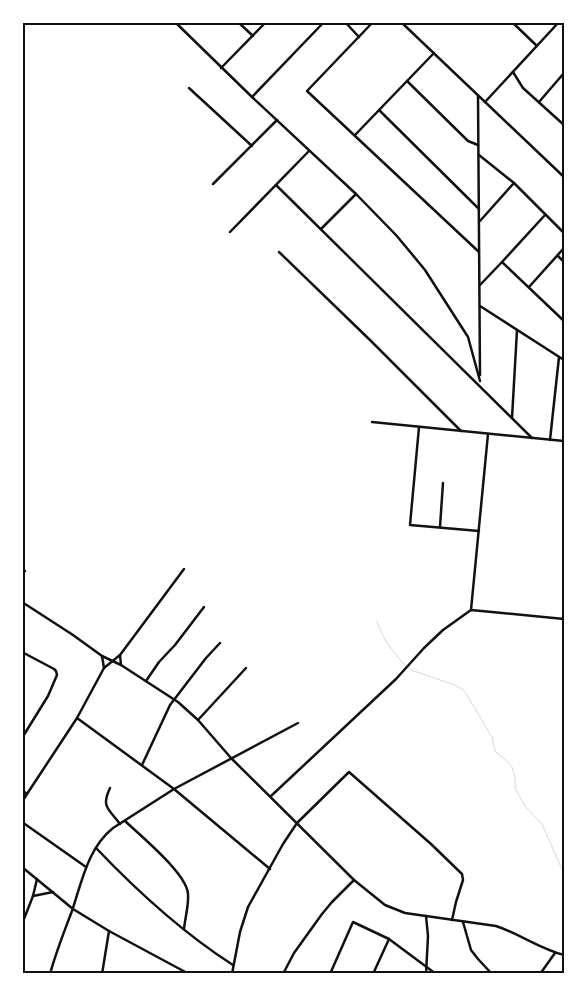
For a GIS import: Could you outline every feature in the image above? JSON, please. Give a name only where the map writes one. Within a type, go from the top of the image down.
[{"type":"street","points":[[174,22],[356,194],[411,253],[436,286],[468,337],[480,381]]},
{"type":"street","points":[[238,22],[253,36]]},
{"type":"street","points":[[221,68],[266,22]]},
{"type":"street","points":[[252,97],[324,22]]},
{"type":"street","points":[[345,22],[359,37]]},
{"type":"street","points":[[373,22],[307,91],[479,252]]},
{"type":"street","points":[[401,22],[564,177]]},
{"type":"street","points":[[512,22],[537,46]]},
{"type":"street","points":[[485,102],[559,22]]},
{"type":"street","points":[[355,135],[434,53]]},
{"type":"street","points":[[513,72],[523,88],[564,125]]},
{"type":"street","points":[[538,102],[564,73]]},
{"type":"street","points":[[407,81],[468,141],[478,145]]},
{"type":"street","points":[[189,88],[252,146]]},
{"type":"street","points":[[478,96],[480,387]]},
{"type":"street","points":[[379,110],[479,209]]},
{"type":"street","points":[[213,184],[277,120]]},
{"type":"street","points":[[230,232],[309,151]]},
{"type":"street","points":[[478,154],[514,183],[564,233]]},
{"type":"street","points":[[479,222],[514,183]]},
{"type":"street","points":[[276,185],[532,438]]},
{"type":"street","points":[[321,229],[356,194]]},
{"type":"street","points":[[480,285],[546,215]]},
{"type":"street","points":[[529,287],[564,248]]},
{"type":"street","points":[[279,252],[461,431]]},
{"type":"street","points":[[558,256],[564,262]]},
{"type":"street","points":[[502,262],[564,321]]},
{"type":"street","points":[[480,306],[564,360]]},
{"type":"street","points":[[512,418],[517,329]]},
{"type":"street","points":[[550,440],[560,357]]},
{"type":"street","points":[[372,422],[564,442]]},
{"type":"street","points":[[419,427],[410,524],[478,531]]},
{"type":"street","points":[[471,610],[488,434]]},
{"type":"street","points":[[440,527],[443,483]]},
{"type":"street","points":[[22,802],[77,718],[104,668],[120,655],[184,569]]},
{"type":"street","points":[[22,602],[102,656],[121,665],[174,699],[198,720],[231,758],[354,880],[385,904],[397,911],[412,915],[496,926],[555,953],[564,955]]},
{"type":"street","points":[[146,681],[204,607]]},
{"type":"street","points":[[271,796],[405,670],[443,630],[471,610],[564,619]]},
{"type":"street","points":[[142,765],[165,714],[174,699],[220,643]]},
{"type":"street","points":[[22,652],[56,671],[57,675],[48,696],[22,738]]},
{"type":"street","points":[[120,655],[121,665]]},
{"type":"street","points":[[102,656],[104,668]]},
{"type":"street","points":[[198,720],[246,668]]},
{"type":"street","points":[[77,718],[174,789],[270,869]]},
{"type":"street","points":[[50,974],[86,868],[105,834],[174,789],[298,723]]},
{"type":"street","points":[[232,974],[240,932],[248,907],[288,837],[297,823],[349,772],[462,874],[463,880],[452,920]]},
{"type":"street","points":[[110,788],[106,803],[120,824]]},
{"type":"street","points":[[22,790],[27,794]]},
{"type":"street","points":[[126,821],[183,879],[188,895],[184,928]]},
{"type":"street","points":[[22,822],[86,868]]},
{"type":"street","points":[[96,848],[123,876],[204,946],[234,965]]},
{"type":"street","points":[[22,867],[72,909],[189,974]]},
{"type":"street","points":[[22,924],[37,878]]},
{"type":"street","points":[[283,974],[294,953],[322,914],[354,880]]},
{"type":"street","points":[[32,896],[53,892]]},
{"type":"street","points":[[426,916],[428,936],[426,974]]},
{"type":"street","points":[[330,974],[354,922],[389,939],[436,974]]},
{"type":"street","points":[[464,922],[471,950],[492,974]]},
{"type":"street","points":[[102,974],[109,931]]},
{"type":"street","points":[[373,974],[389,939]]},
{"type":"street","points":[[541,973],[555,953]]},
{"type":"waterway","points":[[377,621],[387,643],[411,670],[464,690],[492,737],[495,751],[512,767],[515,777],[515,788],[525,806],[542,824],[564,874]]}]
